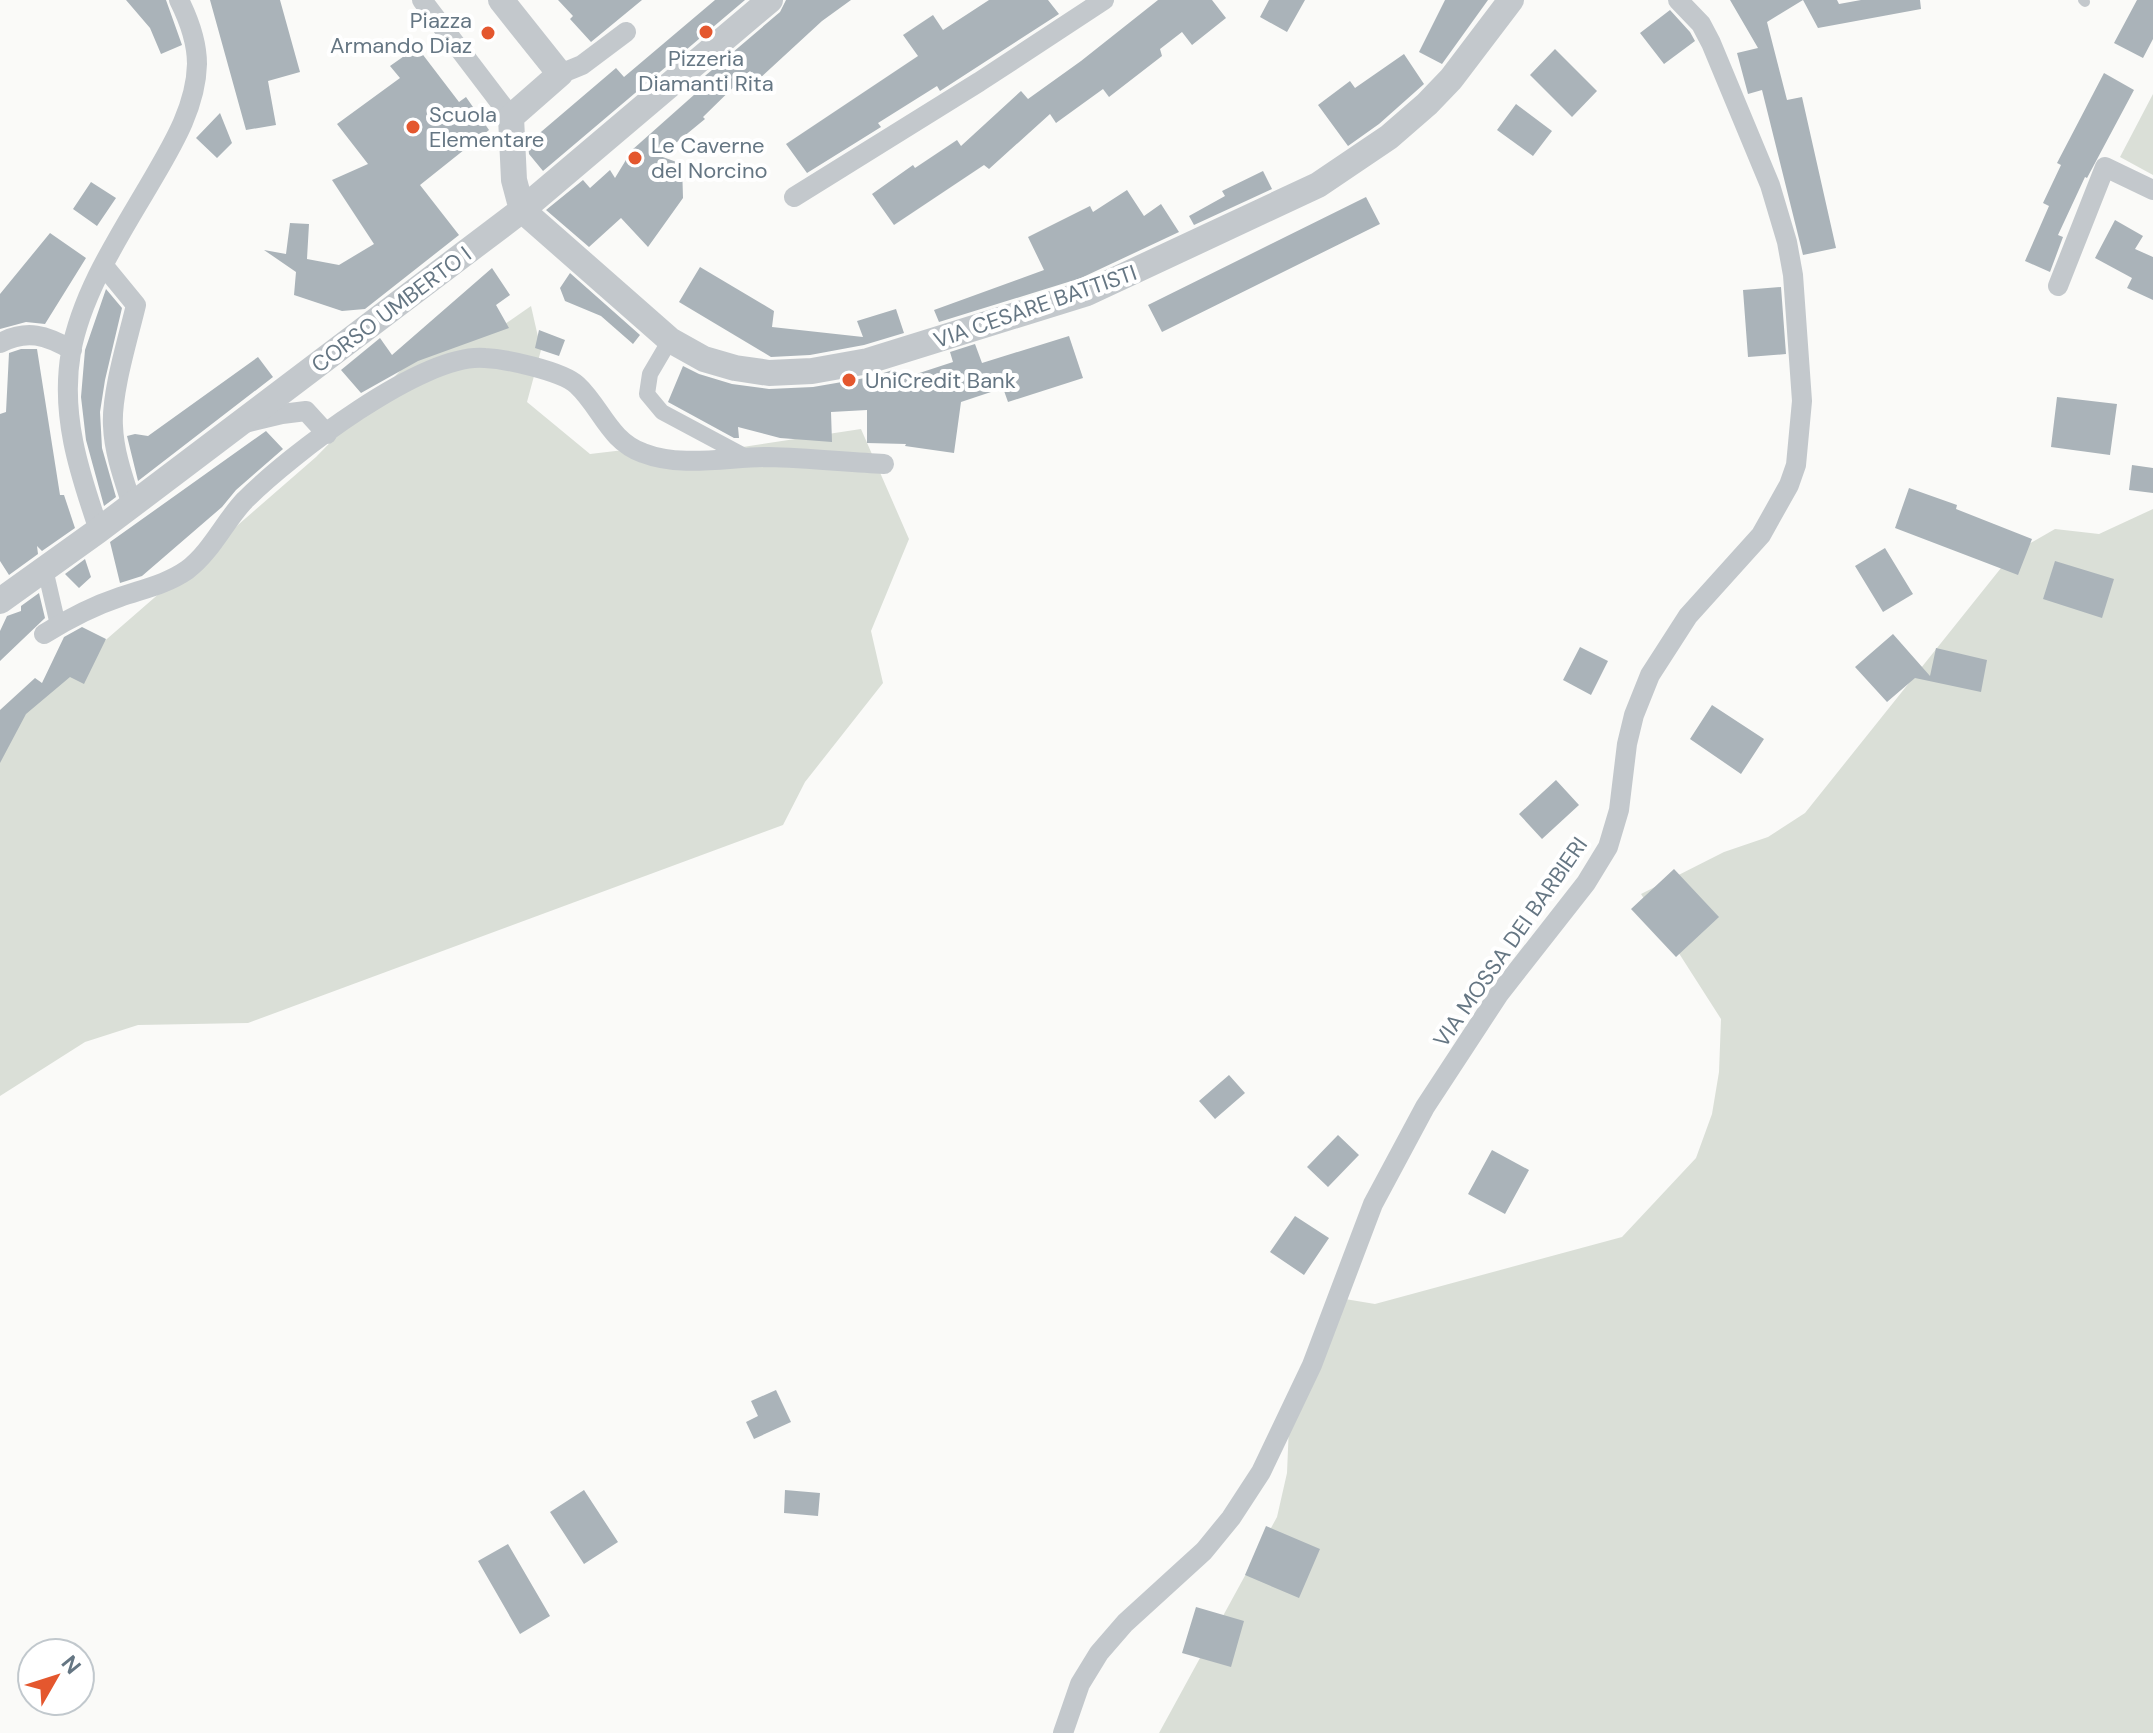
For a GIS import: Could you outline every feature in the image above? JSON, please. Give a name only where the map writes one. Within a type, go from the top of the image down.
[{"type":"street","points":[[99,530],[78,468],[69,421],[67,388],[72,350],[85,306],[173,142],[193,92],[197,64],[195,46],[179,0]]},
{"type":"street","points":[[422,0],[511,117],[514,180],[522,210]]},
{"type":"street","points":[[501,0],[560,74]]},
{"type":"street","name":"CORSO UMBERTO I","points":[[0,601],[99,530],[522,210],[770,0]]},
{"type":"street","points":[[794,197],[1104,0]]},
{"type":"street","name":"VIA CESARE BATTISTI","points":[[522,210],[670,340],[704,359],[769,373],[812,371],[891,356],[1087,293],[1289,201],[1366,154],[1411,119],[1451,79],[1511,0]]},
{"type":"street","name":"VIA MOSSA DEI BARBIERI","points":[[1063,1733],[1080,1684],[1099,1653],[1125,1623],[1204,1551],[1231,1518],[1261,1472],[1312,1365],[1373,1204],[1418,1119],[1499,994],[1586,883],[1608,847],[1619,810],[1622,770],[1631,729],[1650,675],[1688,616],[1761,535],[1789,485],[1796,465],[1802,401],[1793,275],[1787,242],[1770,185],[1711,43],[1701,24],[1678,0]]},
{"type":"street","points":[[511,117],[560,74],[582,65],[626,32]]},
{"type":"street","points":[[2058,286],[2105,167],[2153,190]]},
{"type":"street","points":[[104,266],[136,305],[120,373],[112,426],[132,505]]},
{"type":"street","points":[[0,343],[23,335],[40,335],[72,350]]},
{"type":"street","points":[[670,340],[650,374],[647,394],[662,412],[748,458]]},
{"type":"street","points":[[45,569],[51,629],[99,605],[175,578],[210,547],[249,497],[327,434],[421,372],[459,359],[481,357],[555,372],[570,379],[619,439],[643,453],[668,459],[748,458],[884,464]]},
{"type":"street","points":[[238,425],[306,411],[327,434]]},
{"type":"shaded area","points":[[2153,94],[2153,175],[2120,157]]},
{"type":"shaded area","points":[[531,306],[541,350],[527,402],[590,454],[641,448],[697,454],[861,429],[909,539],[871,631],[883,683],[805,782],[783,825],[248,1023],[138,1025],[85,1042],[0,1096],[0,732],[316,457],[442,328],[495,331]]},
{"type":"shaded area","points":[[2153,509],[2153,1733],[1159,1733],[1277,1517],[1287,1473],[1289,1425],[1333,1297],[1375,1304],[1622,1237],[1696,1158],[1712,1114],[1719,1072],[1721,1019],[1641,894],[1724,852],[1768,837],[1805,813],[2013,553],[2055,529],[2099,534]]},
{"type":"building","points":[[126,0],[166,0],[182,45],[161,54],[150,28]]},
{"type":"building","points":[[210,0],[280,0],[300,72],[268,81],[276,125],[246,130]]},
{"type":"building","points":[[558,0],[642,0],[591,42]]},
{"type":"building","points":[[715,0],[745,0],[543,171],[529,154],[528,143],[616,68],[624,77]]},
{"type":"building","points":[[786,0],[851,0],[822,21],[758,80],[750,71],[703,117],[705,119],[660,156],[682,164],[683,198],[648,247],[621,218],[589,247],[546,210],[583,180],[590,188],[610,170],[615,178],[632,150],[704,86],[699,81],[780,12]]},
{"type":"building","points":[[989,0],[1048,0],[1059,14],[940,91],[937,86],[878,123],[881,127],[807,173],[786,144],[918,56],[903,35],[933,15],[943,30]]},
{"type":"building","points":[[1158,0],[1212,0],[1226,18],[1192,45],[1182,32],[1160,49],[1162,56],[1109,97],[1103,89],[1056,123],[1050,114],[989,169],[984,165],[894,225],[872,194],[913,165],[915,168],[957,140],[961,146],[1021,91],[1028,99]]},
{"type":"building","points":[[1269,0],[1305,0],[1287,32],[1260,17]]},
{"type":"building","points":[[1445,0],[1488,0],[1442,64],[1419,52]]},
{"type":"building","points":[[1730,0],[1803,0],[1767,22],[1787,100],[1802,97],[1836,248],[1803,255],[1762,90],[1748,94],[1737,53],[1758,48]]},
{"type":"building","points":[[1803,0],[1837,0],[1839,4],[1861,0],[1920,0],[1921,9],[1818,28]]},
{"type":"building","points":[[2137,0],[2153,0],[2153,39],[2143,58],[2114,43]]},
{"type":"building","points":[[1670,10],[1695,41],[1664,64],[1640,33]]},
{"type":"building","points":[[417,47],[459,102],[466,97],[489,130],[420,185],[459,235],[365,309],[342,311],[294,295],[296,272],[264,250],[286,254],[290,223],[309,224],[307,259],[339,265],[374,244],[332,180],[368,164],[337,124],[400,78],[390,66]]},
{"type":"building","points":[[1555,49],[1597,91],[1572,117],[1530,75]]},
{"type":"building","points":[[1404,54],[1424,84],[1379,124],[1348,146],[1318,105],[1350,81],[1355,88]]},
{"type":"building","points":[[2104,73],[2134,90],[2085,177],[2058,235],[2063,237],[2050,272],[2025,261],[2049,206],[2043,203],[2061,165],[2057,163]]},
{"type":"building","points":[[1516,104],[1552,131],[1533,156],[1497,130]]},
{"type":"building","points":[[220,113],[232,143],[217,158],[196,138]]},
{"type":"building","points":[[1263,171],[1272,189],[1194,225],[1189,216],[1225,196],[1222,191]]},
{"type":"building","points":[[91,182],[116,198],[97,226],[73,209]]},
{"type":"building","points":[[1127,190],[1144,216],[1161,204],[1179,232],[1081,278],[939,322],[934,310],[1044,270],[1028,237],[1090,206],[1093,212]]},
{"type":"building","points":[[1366,197],[1380,224],[1162,332],[1148,305]]},
{"type":"building","points":[[2115,220],[2143,236],[2135,249],[2153,257],[2153,300],[2127,288],[2132,278],[2095,258]]},
{"type":"building","points":[[50,233],[86,258],[45,324],[26,322],[0,329],[0,294]]},
{"type":"building","points":[[700,267],[774,311],[772,327],[863,337],[857,321],[896,309],[904,333],[864,345],[810,355],[771,357],[679,302]]},
{"type":"building","points":[[492,268],[510,295],[496,305],[509,328],[418,361],[361,393],[341,370],[380,338],[392,355]]},
{"type":"building","points":[[570,273],[640,335],[633,344],[601,316],[565,301],[560,288]]},
{"type":"building","points":[[1781,287],[1786,354],[1748,357],[1743,290]]},
{"type":"building","points":[[106,289],[122,308],[100,412],[102,448],[116,497],[104,506],[86,440],[81,397],[85,350]]},
{"type":"building","points":[[539,330],[565,340],[559,356],[535,348]]},
{"type":"building","points":[[1069,336],[1083,378],[1008,402],[1003,388],[961,402],[954,453],[906,444],[867,443],[867,410],[831,412],[832,442],[780,438],[738,427],[739,438],[734,438],[668,402],[683,366],[732,384],[769,389],[813,387],[871,377],[896,369],[898,380],[953,362],[950,352],[975,344],[982,363]]},
{"type":"building","points":[[37,349],[60,495],[64,495],[75,528],[42,551],[37,546],[38,554],[9,575],[0,561],[0,414],[6,412],[9,353]]},
{"type":"building","points":[[258,357],[273,377],[138,481],[127,436],[148,436]]},
{"type":"building","points":[[2057,397],[2117,404],[2110,455],[2051,447]]},
{"type":"building","points":[[266,431],[283,449],[142,576],[120,583],[110,542]]},
{"type":"building","points":[[2132,465],[2153,468],[2153,493],[2129,490]]},
{"type":"building","points":[[1909,488],[1957,505],[1956,509],[2032,539],[2018,575],[1895,528]]},
{"type":"building","points":[[1885,548],[1913,594],[1883,612],[1855,566]]},
{"type":"building","points":[[85,559],[91,577],[79,588],[65,574]]},
{"type":"building","points":[[2055,561],[2114,579],[2102,618],[2043,599]]},
{"type":"building","points":[[39,593],[45,618],[0,661],[0,631],[7,616],[21,611],[21,606]]},
{"type":"building","points":[[82,627],[106,639],[84,684],[70,677],[26,714],[0,763],[0,710],[35,678],[42,683],[64,637]]},
{"type":"building","points":[[1893,634],[1930,676],[1936,648],[1987,660],[1981,692],[1915,678],[1887,702],[1855,667]]},
{"type":"building","points":[[1580,647],[1608,661],[1591,695],[1563,680]]},
{"type":"building","points":[[1712,705],[1764,739],[1741,774],[1690,739]]},
{"type":"building","points":[[1556,780],[1579,805],[1542,839],[1519,814]]},
{"type":"building","points":[[1674,869],[1719,917],[1676,957],[1631,909]]},
{"type":"building","points":[[1229,1075],[1245,1093],[1215,1119],[1199,1101]]},
{"type":"building","points":[[1338,1135],[1359,1155],[1328,1187],[1307,1167]]},
{"type":"building","points":[[1492,1150],[1529,1170],[1505,1214],[1468,1194]]},
{"type":"building","points":[[1295,1216],[1329,1238],[1304,1275],[1270,1252]]},
{"type":"building","points":[[776,1390],[791,1422],[754,1439],[746,1422],[758,1416],[751,1401]]},
{"type":"building","points":[[584,1490],[618,1542],[584,1564],[550,1512]]},
{"type":"building","points":[[785,1490],[820,1493],[818,1516],[784,1513]]},
{"type":"building","points":[[1266,1526],[1320,1549],[1299,1598],[1245,1575]]},
{"type":"building","points":[[508,1544],[550,1616],[520,1634],[478,1561]]},
{"type":"building","points":[[1196,1607],[1244,1621],[1231,1667],[1182,1653]]},
{"type":"place","name":"Pizzeria Diamanti Rita","points":[[706,32]]},
{"type":"place","name":"Piazza Armando Diaz","points":[[488,33]]},
{"type":"place","name":"Scuola Elementare","points":[[413,127]]},
{"type":"place","name":"Le Caverne del Norcino","points":[[635,158]]},
{"type":"place","name":"UniCredit Bank","points":[[849,380]]}]
